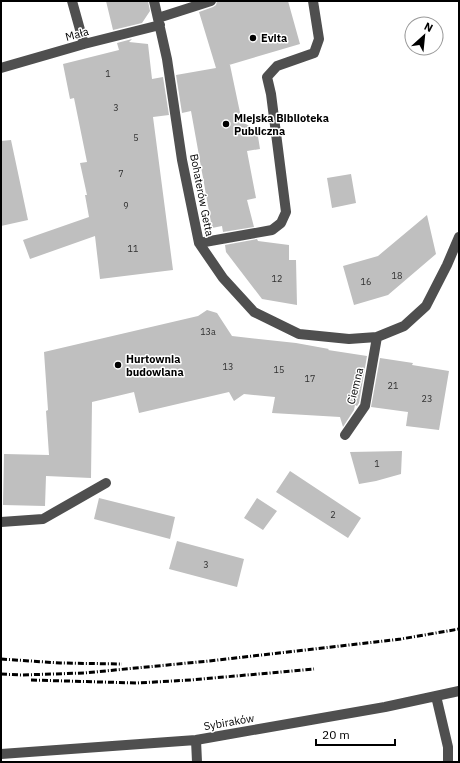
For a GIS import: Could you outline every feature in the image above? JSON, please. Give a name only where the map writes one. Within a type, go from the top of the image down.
[{"type":"street","points":[[72,1],[84,44]]},
{"type":"street","name":"Bohaterów Getta","points":[[154,1],[167,59],[182,160],[199,243],[223,278],[254,312],[298,334],[349,339],[377,337],[404,326],[426,306],[447,265],[459,237]]},
{"type":"street","name":"Mała","points":[[1,68],[159,21],[211,1]]},
{"type":"street","points":[[199,243],[272,230],[281,223],[286,212],[271,94],[267,77],[277,66],[314,53],[319,40],[313,1]]},
{"type":"street","name":"Ciemna","points":[[345,435],[365,406],[377,337]]},
{"type":"street","points":[[1,522],[44,519],[106,483]]},
{"type":"street","name":"Sybiraków","points":[[1,754],[196,740],[459,691]]},
{"type":"street","points":[[436,696],[448,747],[448,762]]},
{"type":"street","points":[[196,740],[197,762]]},
{"type":"building","points":[[106,1],[148,1],[150,11],[142,23],[113,30]]},
{"type":"building","points":[[217,1],[288,1],[300,44],[229,65],[242,122],[257,130],[260,149],[247,151],[256,198],[247,200],[254,227],[223,232],[222,226],[212,228],[191,111],[182,113],[176,75],[216,68],[199,12],[213,7],[216,5]]},
{"type":"building","points":[[132,39],[129,42],[148,44],[152,79],[163,77],[169,115],[153,117],[173,270],[100,279],[95,236],[30,259],[23,240],[89,217],[85,195],[87,195],[80,163],[87,162],[74,98],[70,99],[63,64],[119,50],[117,43]]},
{"type":"building","points":[[11,140],[28,220],[1,226],[1,141]]},
{"type":"building","points":[[351,174],[356,203],[332,208],[327,178]]},
{"type":"building","points":[[427,215],[436,254],[388,295],[354,305],[343,266],[378,256]]},
{"type":"building","points":[[257,239],[258,241],[289,245],[289,260],[296,260],[297,305],[262,299],[226,252],[225,245]]},
{"type":"building","points":[[207,310],[217,313],[232,336],[296,343],[367,356],[359,403],[357,406],[355,405],[354,410],[343,427],[340,417],[272,413],[275,397],[244,394],[234,401],[229,392],[139,413],[134,392],[92,402],[91,478],[46,476],[45,506],[3,505],[4,454],[49,455],[44,352],[198,316]]},
{"type":"building","points":[[380,358],[449,371],[439,430],[406,426],[408,412],[371,407]]},
{"type":"building","points":[[402,451],[401,474],[359,484],[350,452]]},
{"type":"building","points":[[290,471],[361,518],[348,538],[276,492]]},
{"type":"building","points":[[99,498],[175,517],[170,539],[94,519]]},
{"type":"building","points":[[257,498],[277,511],[263,530],[244,518]]},
{"type":"building","points":[[177,541],[244,559],[237,587],[169,569]]},
{"type":"railway","points":[[1,674],[22,675],[84,673],[209,661],[401,639],[459,629]]},
{"type":"railway","points":[[1,659],[60,663],[122,664]]},
{"type":"railway","points":[[31,680],[136,683],[191,680],[314,669]]},
{"type":"place","name":"Evita","points":[[253,38]]},
{"type":"place","name":"Miejska Biblioteka Publiczna","points":[[226,124]]},
{"type":"place","name":"Hurtownia budowlana","points":[[118,365]]}]
